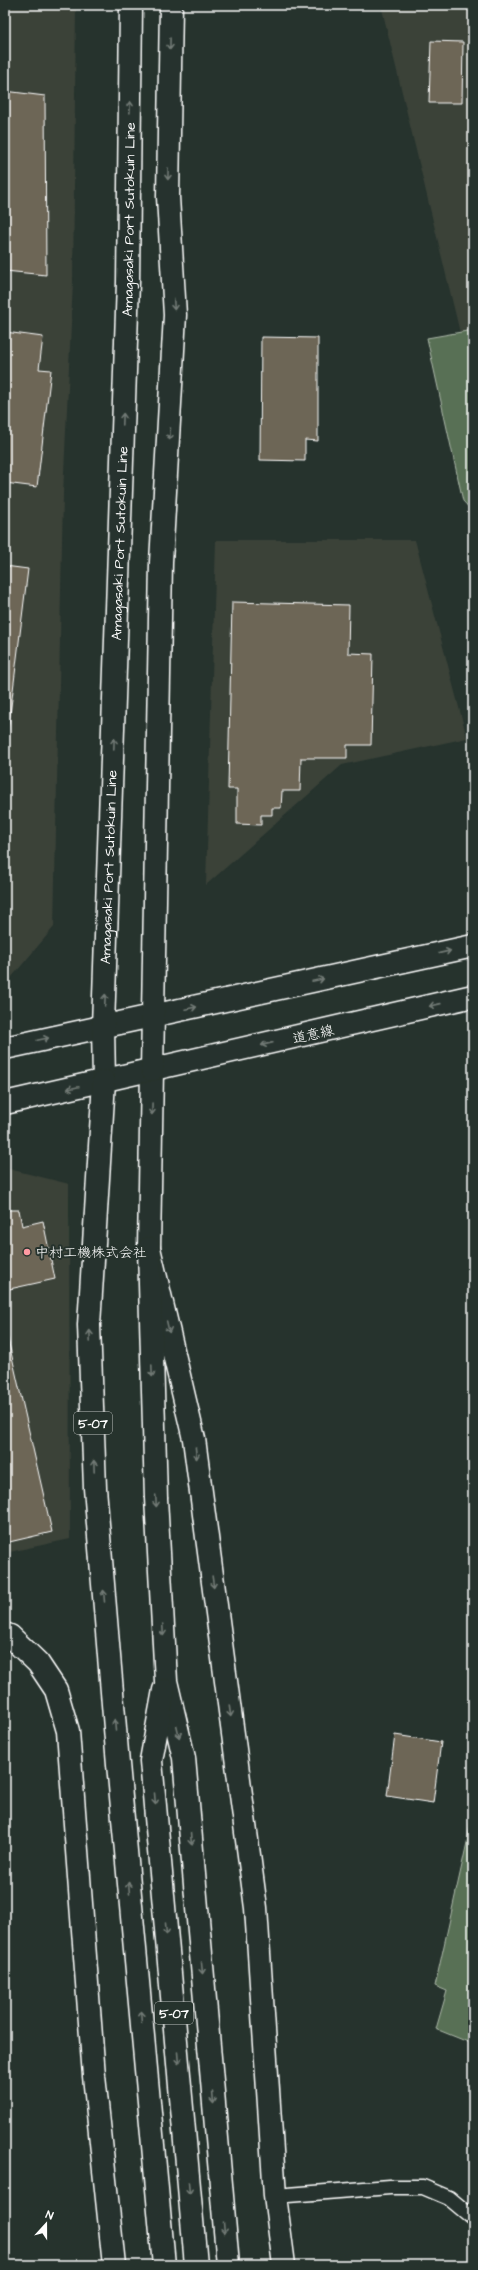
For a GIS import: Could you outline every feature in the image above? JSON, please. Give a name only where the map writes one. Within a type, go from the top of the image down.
[{"type":"main road","name":"Amagasaki Port Sutokuin Line","points":[[104,1081],[103,1026],[127,290],[131,5]]},
{"type":"main road","points":[[171,5],[168,197],[175,315],[161,562],[149,1248],[194,1439],[256,1908],[274,2196],[284,2265]]},
{"type":"main road","points":[[5,1048],[473,946]]},
{"type":"main road","name":"道意線","points":[[5,1103],[473,996]]},
{"type":"main road","name":"5-07","points":[[104,1081],[89,1325],[95,1488],[118,1764],[164,2265]]},
{"type":"main road","name":"5-07","points":[[149,1248],[156,1498],[166,1681],[184,1758],[228,2265]]},
{"type":"main road","points":[[5,1634],[10,1636],[38,1662],[56,1690],[68,1731],[94,2076],[114,2265]]},
{"type":"main road","name":"5-07","points":[[166,1681],[151,1761],[196,2265]]},
{"type":"main road","name":"5-07","points":[[150,2113],[150,2265]]},
{"type":"lane","points":[[274,2196],[390,2187],[423,2187],[449,2198],[473,2218]]},
{"type":"shaded area","points":[[5,5],[76,5],[73,282],[63,494],[54,927],[5,985]]},
{"type":"shaded area","points":[[381,5],[473,5],[473,365],[468,366]]},
{"type":"shaded area","points":[[216,540],[415,540],[467,738],[342,765],[206,885]]},
{"type":"shaded area","points":[[5,1168],[69,1184],[70,1539],[5,1553]]},
{"type":"green space","points":[[473,330],[473,512],[463,501],[427,338]]},
{"type":"green space","points":[[473,1800],[473,2044],[436,2029],[447,1991],[435,1986],[468,1838]]},
{"type":"building","points":[[394,5],[468,5],[468,9]]},
{"type":"building","points":[[431,41],[463,42],[462,103],[429,103]]},
{"type":"building","points":[[5,91],[45,96],[46,275],[5,271]]},
{"type":"building","points":[[5,332],[43,337],[39,369],[51,370],[37,487],[5,483]]},
{"type":"building","points":[[261,337],[318,338],[318,441],[305,440],[305,461],[260,460]]},
{"type":"building","points":[[5,566],[28,569],[5,755]]},
{"type":"building","points":[[232,602],[349,605],[348,653],[373,654],[371,745],[347,745],[347,758],[301,758],[300,791],[282,791],[281,808],[272,808],[272,815],[261,815],[261,825],[237,824],[237,789],[228,789]]},
{"type":"building","name":"中村工機株式会社","points":[[5,1210],[19,1210],[22,1226],[43,1221],[55,1279],[5,1290]]},
{"type":"building","points":[[5,1326],[52,1532],[5,1543]]},
{"type":"building","points":[[395,1735],[441,1742],[433,1803],[387,1796]]},
{"type":"place","name":"中村工機株式会社","points":[[27,1252]]}]
